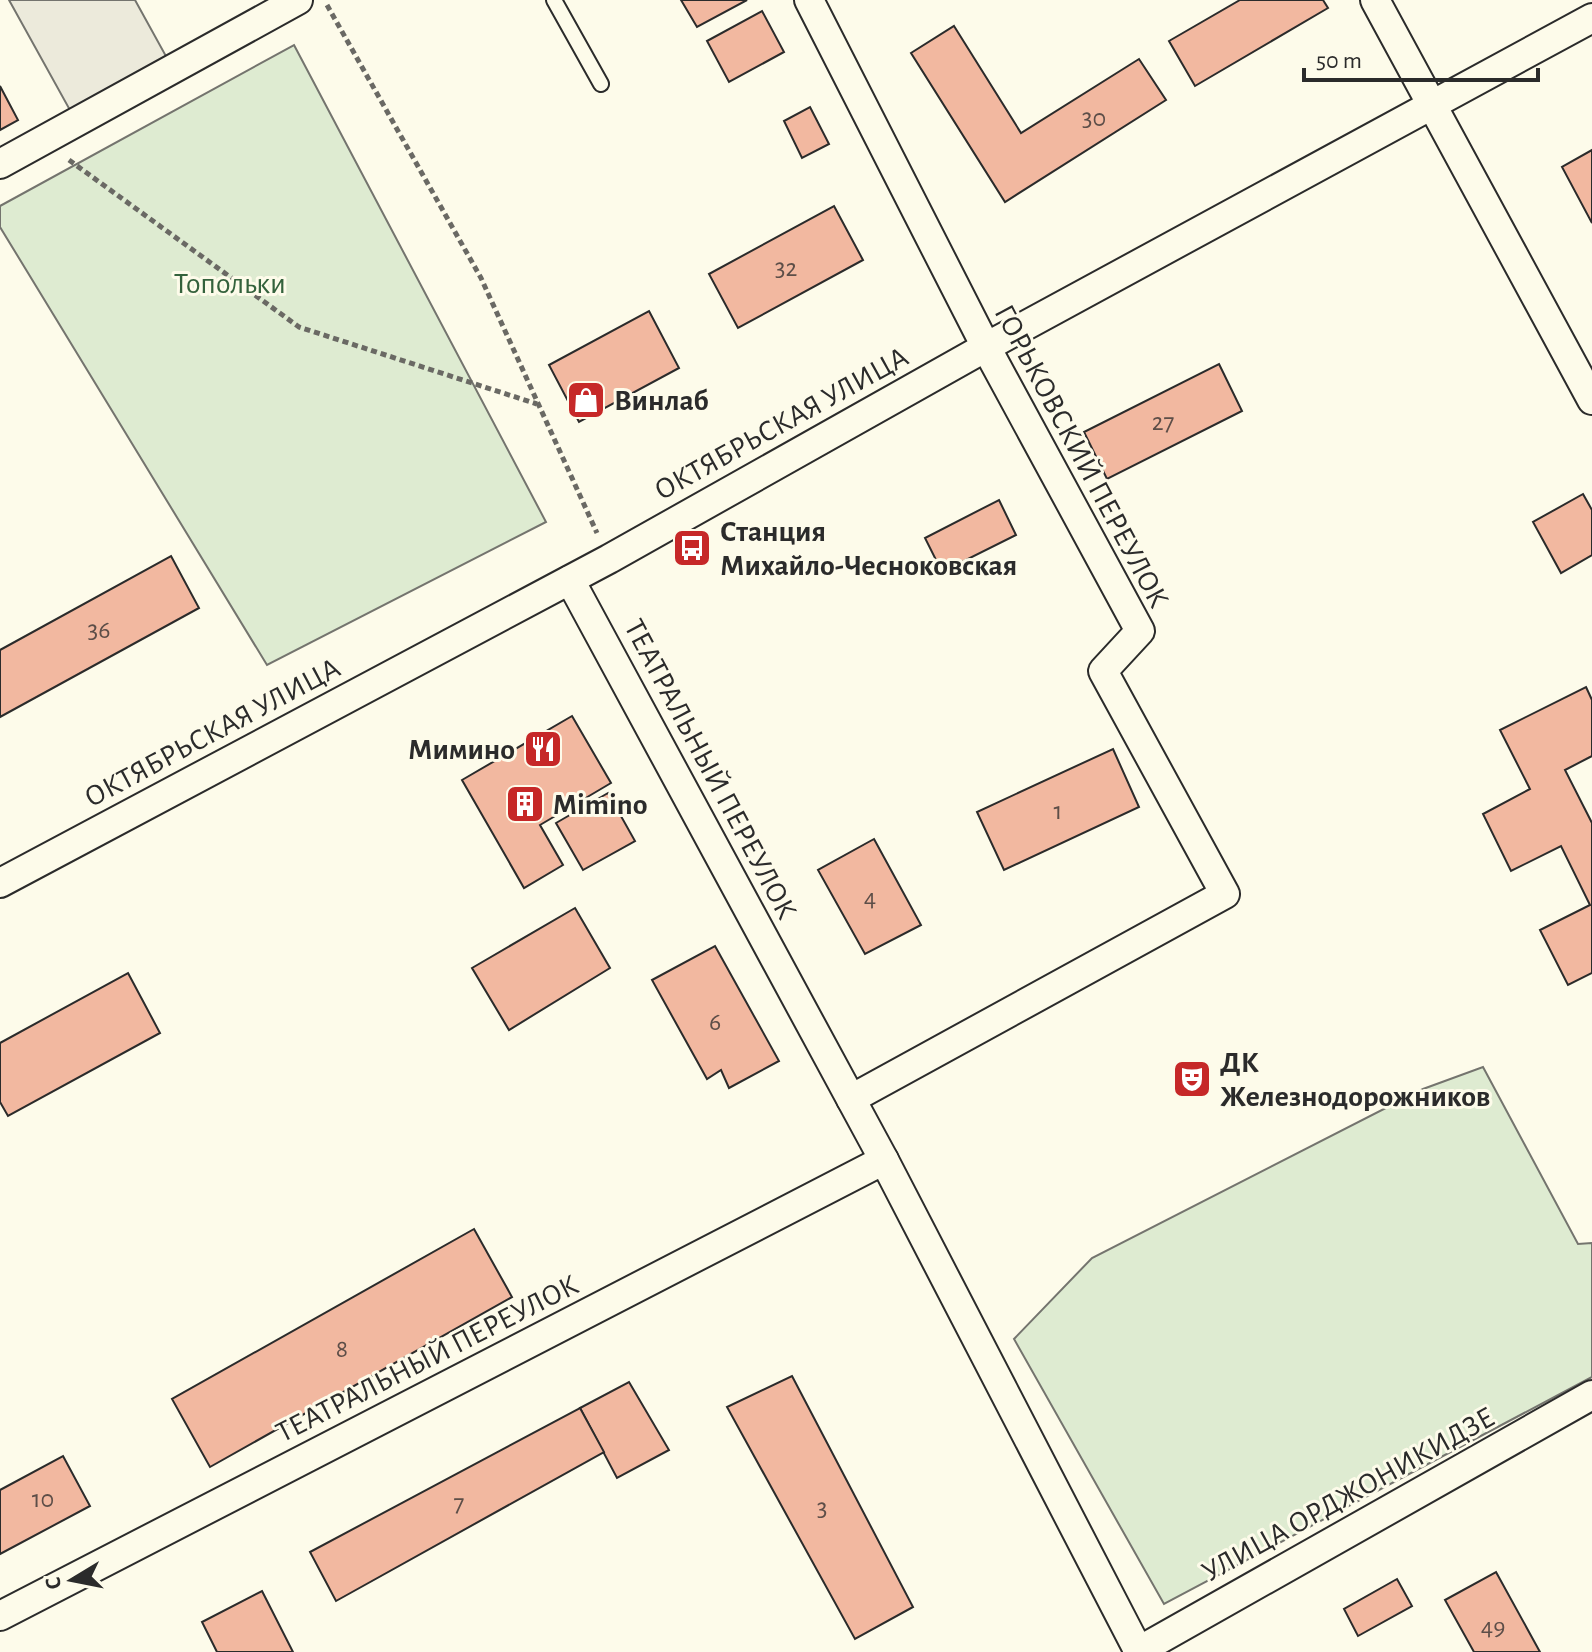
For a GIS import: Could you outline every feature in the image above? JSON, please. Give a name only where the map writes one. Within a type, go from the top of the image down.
[{"type":"street","points":[[0,164],[298,0]]},
{"type":"street","name":"ГОРЬКОВСКИЙ ПЕРЕУЛОК","points":[[809,0],[986,347],[1140,631],[1103,671],[1225,894],[851,1099]]},
{"type":"street","points":[[1375,0],[1592,400]]},
{"type":"street","name":"ОКТЯБРЬСКАЯ УЛИЦА","points":[[0,883],[609,559],[986,347],[1592,18]]},
{"type":"street","name":"ТЕАТРАЛЬНЫЙ ПЕРЕУЛОК","points":[[570,580],[884,1160],[1138,1652]]},
{"type":"street","name":"ТЕАТРАЛЬНЫЙ ПЕРЕУЛОК","points":[[0,1616],[884,1160]]},
{"type":"street","name":"УЛИЦА ОРДЖОНИКИДЗЕ","points":[[1138,1652],[1592,1395]]},
{"type":"lane","points":[[554,0],[601,84]]},
{"type":"path","points":[[324,0],[481,278],[609,559]]},
{"type":"path","points":[[42,140],[299,327],[537,404]]},
{"type":"green space","name":"Топольки","points":[[294,45],[546,522],[267,665],[0,227],[0,206]]},
{"type":"green space","points":[[1483,1067],[1578,1244],[1592,1243],[1592,1377],[1164,1604],[1014,1339],[1092,1258],[1423,1089]]},
{"type":"shaded area","points":[[9,0],[135,0],[167,58],[71,112]]},
{"type":"building","points":[[681,0],[747,0],[697,27]]},
{"type":"building","points":[[1240,0],[1323,0],[1328,8],[1195,86],[1169,41]]},
{"type":"building","points":[[762,11],[784,52],[729,82],[707,41]]},
{"type":"building","points":[[954,26],[1021,133],[1139,59],[1166,100],[1005,202],[911,53]]},
{"type":"building","points":[[0,86],[18,120],[0,130]]},
{"type":"building","points":[[810,107],[829,144],[802,158],[784,121]]},
{"type":"building","points":[[1592,150],[1592,223],[1562,167]]},
{"type":"building","points":[[834,206],[863,260],[738,328],[709,274]]},
{"type":"building","points":[[649,311],[679,368],[579,422],[549,365]]},
{"type":"building","points":[[1219,364],[1242,411],[1107,479],[1084,432]]},
{"type":"building","points":[[1583,494],[1592,510],[1592,555],[1561,573],[1533,522]]},
{"type":"building","points":[[999,500],[1016,535],[942,572],[925,538]]},
{"type":"building","points":[[171,556],[199,608],[0,717],[0,650]]},
{"type":"building","points":[[1586,687],[1592,700],[1592,756],[1565,770],[1592,823],[1592,973],[1568,985],[1540,930],[1590,905],[1561,846],[1511,871],[1483,814],[1530,789],[1500,730]]},
{"type":"building","name":"Mimino","points":[[572,716],[611,783],[540,825],[563,865],[524,888],[462,780]]},
{"type":"building","points":[[1113,749],[1139,807],[1004,870],[977,812]]},
{"type":"building","points":[[608,793],[635,841],[583,870],[556,823]]},
{"type":"building","points":[[874,839],[921,925],[865,954],[818,870]]},
{"type":"building","points":[[575,908],[610,968],[509,1030],[472,968]]},
{"type":"building","points":[[715,946],[779,1061],[729,1088],[721,1070],[707,1079],[652,980]]},
{"type":"building","points":[[128,973],[160,1033],[8,1116],[0,1102],[0,1043]]},
{"type":"building","points":[[474,1229],[512,1297],[210,1467],[172,1399]]},
{"type":"building","points":[[792,1376],[913,1607],[855,1639],[727,1407]]},
{"type":"building","points":[[629,1382],[669,1450],[617,1478],[580,1408]]},
{"type":"building","points":[[580,1408],[604,1452],[336,1601],[310,1552]]},
{"type":"building","points":[[63,1456],[90,1506],[0,1554],[0,1490]]},
{"type":"building","points":[[1496,1572],[1540,1652],[1474,1652],[1445,1600]]},
{"type":"building","points":[[1397,1579],[1412,1606],[1358,1636],[1344,1609]]},
{"type":"building","points":[[262,1591],[293,1652],[217,1652],[202,1622]]},
{"type":"place","name":"Винлаб","points":[[586,400]]},
{"type":"place","name":"Станция Михайло-Чесноковская","points":[[692,548]]},
{"type":"place","name":"Мимино","points":[[543,749]]},
{"type":"place","name":"Mimino","points":[[525,804]]},
{"type":"place","name":"ДК Железнодорожников","points":[[1192,1079]]}]
